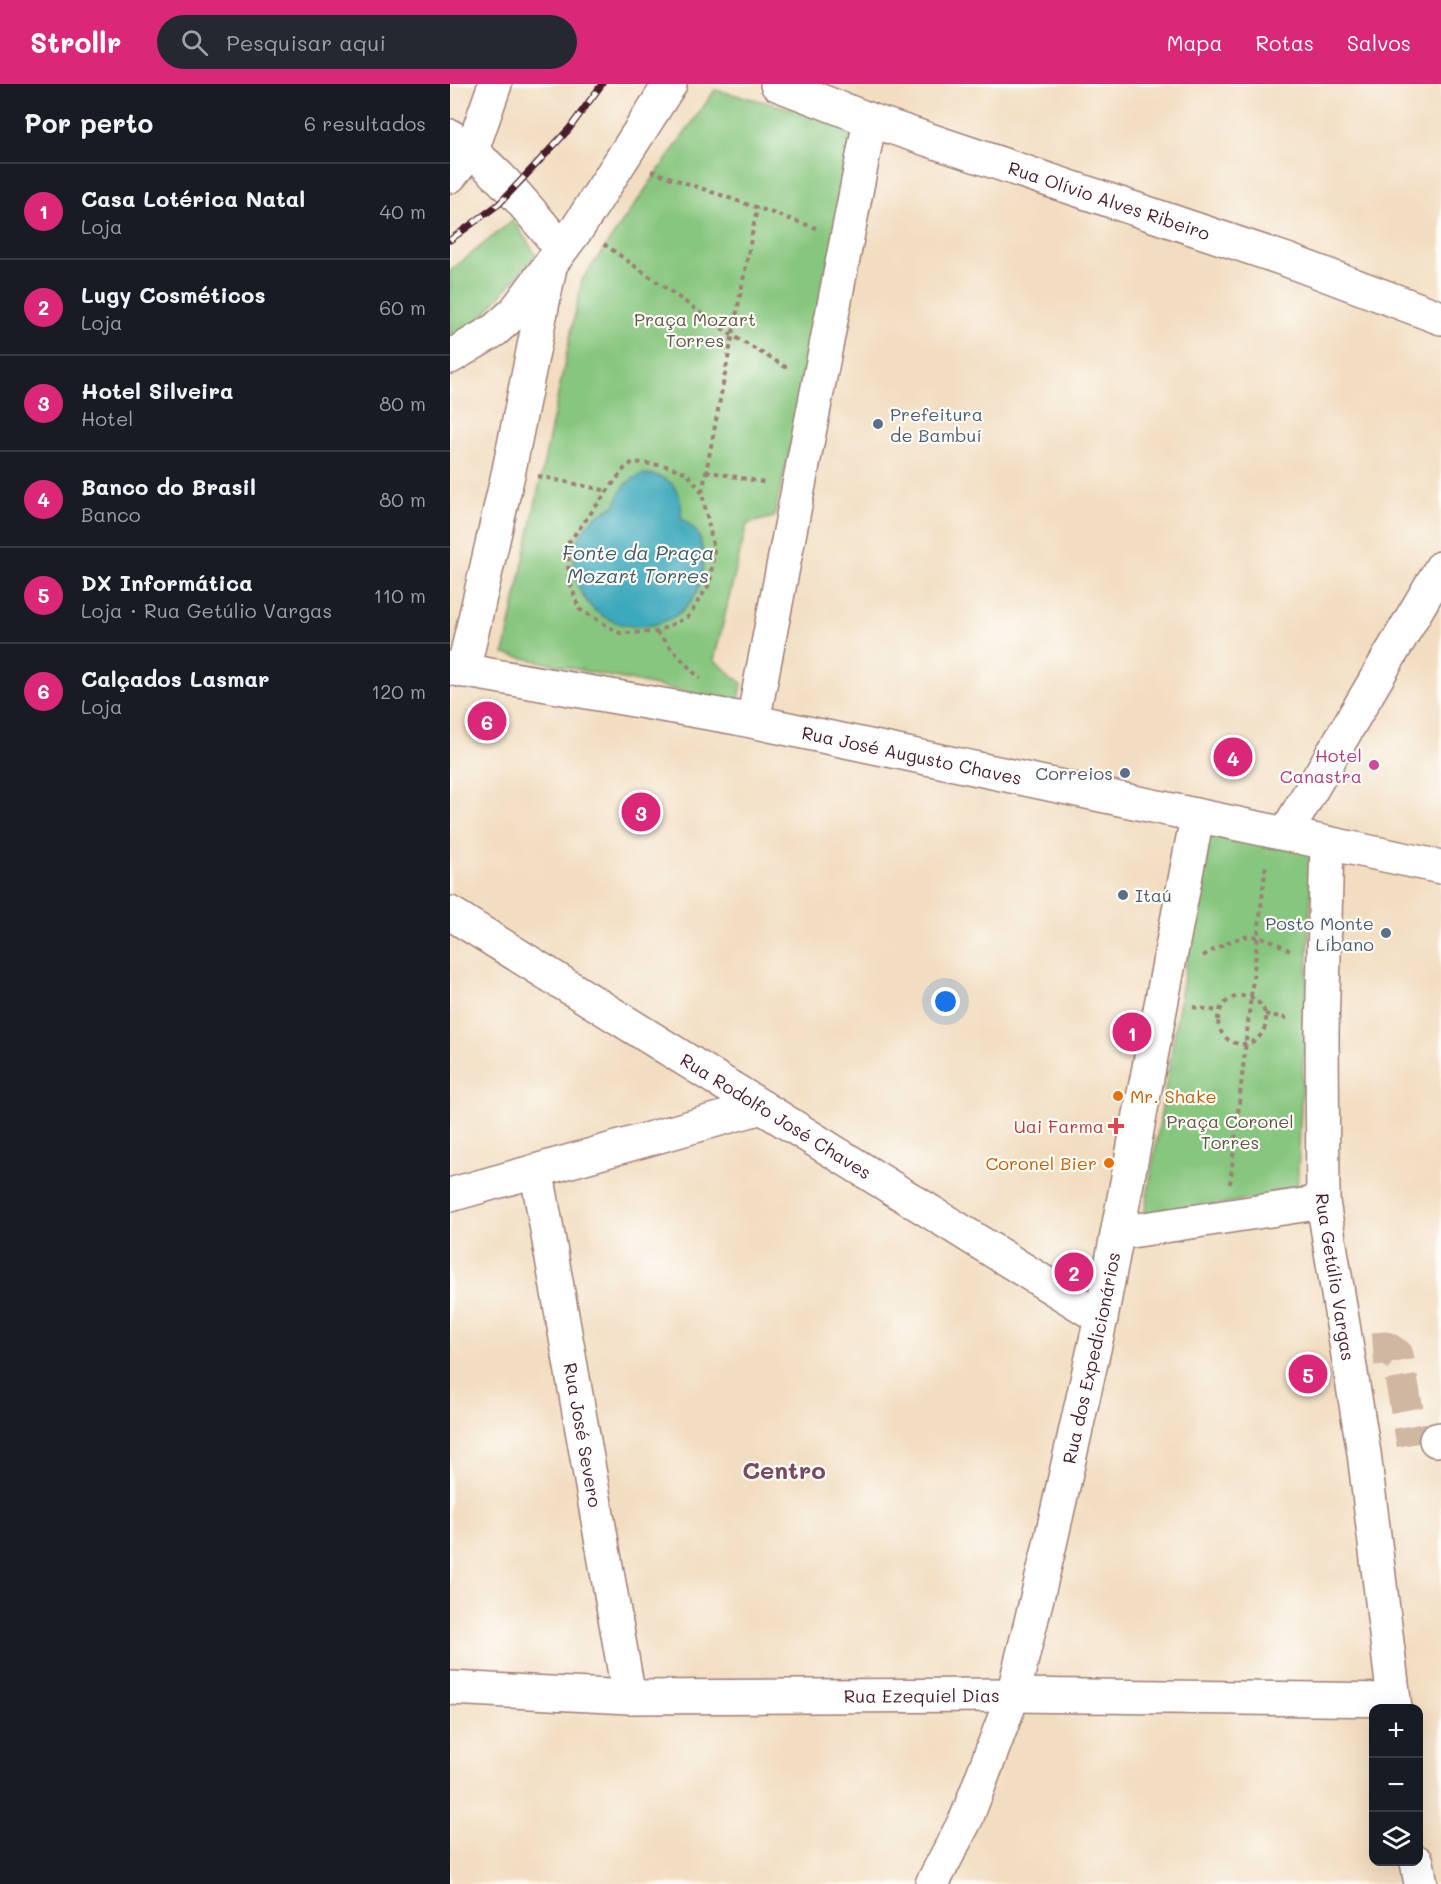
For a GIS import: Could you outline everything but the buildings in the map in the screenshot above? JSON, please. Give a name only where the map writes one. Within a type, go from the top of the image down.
[{"type":"street","points":[[450,176],[461,143],[495,84]]},
{"type":"street","points":[[450,357],[495,330],[514,313],[563,247],[670,84]]},
{"type":"street","name":"Rua Olívio Alves Ribeiro","points":[[777,84],[870,120],[1287,260],[1441,318]]},
{"type":"street","points":[[753,721],[870,120]]},
{"type":"street","points":[[461,143],[512,190],[563,247]]},
{"type":"street","points":[[456,670],[509,470],[563,247]]},
{"type":"street","points":[[1276,831],[1436,586]]},
{"type":"street","name":"Rua José Augusto Chaves","points":[[456,670],[753,721],[1441,867]]},
{"type":"street","name":"Rua dos Expedicionários","points":[[932,1884],[967,1817],[1013,1695],[1101,1318],[1118,1233],[1191,959],[1197,817]]},
{"type":"street","name":"Rua Getúlio Vargas","points":[[1327,843],[1322,1032],[1323,1202],[1360,1350],[1376,1451],[1394,1704]]},
{"type":"street","name":"Rua Rodolfo José Chaves","points":[[450,913],[1101,1318]]},
{"type":"street","points":[[450,1195],[537,1173],[762,1107]]},
{"type":"street","name":"Rua José Severo","points":[[537,1173],[629,1697]]},
{"type":"street","points":[[1118,1233],[1323,1202]]},
{"type":"street","name":"Rua Ezequiel Dias","points":[[450,1688],[629,1697],[1013,1695],[1394,1704]]},
{"type":"street","points":[[1418,1866],[1420,1884]]},
{"type":"path","points":[[621,161],[846,238]]},
{"type":"path","points":[[702,493],[687,473],[667,466],[633,462],[624,469],[569,542],[568,576],[579,609],[620,633],[656,632],[688,617],[710,583],[714,550],[702,493],[757,208]]},
{"type":"path","points":[[563,247],[733,336],[784,368],[820,376]]},
{"type":"path","points":[[509,470],[608,491]]},
{"type":"path","points":[[706,471],[798,488]]},
{"type":"path","points":[[656,632],[704,683]]},
{"type":"path","points":[[1230,1191],[1266,863],[1276,831]]},
{"type":"path","points":[[1254,861],[1275,864]]},
{"type":"path","points":[[1191,959],[1238,936],[1258,935],[1275,941],[1295,955],[1296,944]]},
{"type":"path","points":[[1191,959],[1204,945]]},
{"type":"path","points":[[1238,995],[1251,996],[1263,1006],[1267,1022],[1260,1036],[1246,1044],[1233,1043],[1223,1035],[1218,1023],[1219,1011],[1226,1000],[1238,995]]},
{"type":"path","points":[[1190,1019],[1194,997]]},
{"type":"path","points":[[1294,1009],[1294,1020]]},
{"type":"green space","name":"Praça Mozart Torres","points":[[715,90],[866,126],[774,517],[747,524],[714,660],[742,683],[738,703],[504,654],[582,280]]},
{"type":"green space","points":[[513,220],[536,255],[478,321],[450,336],[450,271]]},
{"type":"green space","name":"Praça Coronel Torres","points":[[1208,833],[1313,851],[1297,1192],[1144,1216]]},
{"type":"water","name":"Fonte da Praça Mozart Torres","points":[[644,474],[662,477],[678,492],[681,517],[695,531],[700,541],[703,564],[700,583],[692,599],[681,612],[666,621],[631,626],[614,621],[591,607],[579,588],[574,559],[577,541],[586,526],[600,514],[616,505],[622,489],[633,479]]},
{"type":"tunnel","points":[[1373,1349],[1386,1348],[1397,1355],[1413,1444]]},
{"type":"railway","points":[[450,240],[499,204],[569,129],[602,84]]},
{"type":"place","name":"Prefeitura de Bambuí","points":[[878,424]]},
{"type":"place","name":"Calçados Lasmar","points":[[487,721]]},
{"type":"place","name":"Banco do Brasil","points":[[1233,757]]},
{"type":"place","name":"Hotel Canastra","points":[[1374,765]]},
{"type":"place","name":"Correios","points":[[1125,773]]},
{"type":"place","name":"Hotel Silveira","points":[[641,812]]},
{"type":"place","name":"Itaú","points":[[1123,895]]},
{"type":"place","name":"Posto Monte Líbano","points":[[1386,933]]},
{"type":"place","name":"Casa Lotérica Natal","points":[[1132,1032]]},
{"type":"place","name":"Mr. Shake","points":[[1118,1096]]},
{"type":"place","name":"Uai Farma","points":[[1116,1126]]},
{"type":"place","name":"Coronel Bier","points":[[1109,1163]]},
{"type":"place","name":"Lugy Cosméticos","points":[[1074,1272]]},
{"type":"place","name":"DX Informática","points":[[1308,1374]]},
{"type":"district","name":"Centro","points":[[784,1469]]}]
